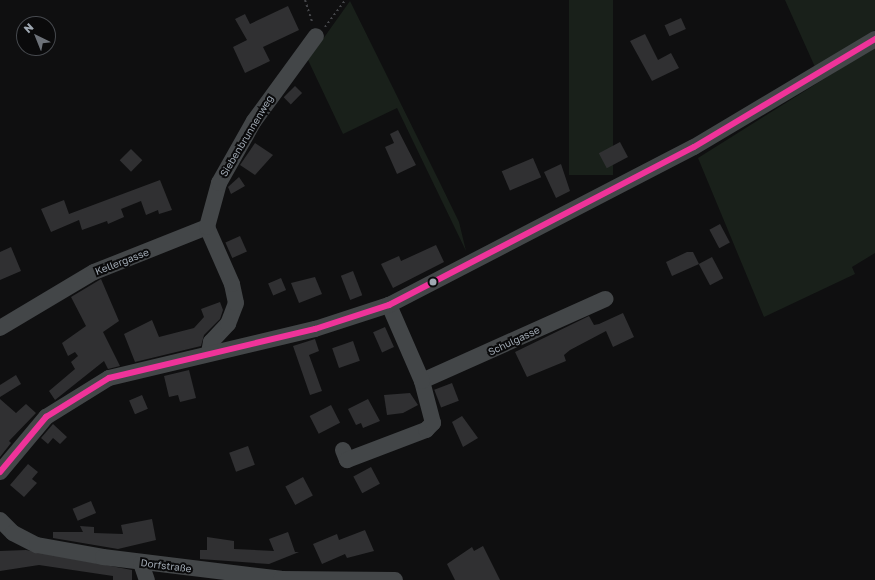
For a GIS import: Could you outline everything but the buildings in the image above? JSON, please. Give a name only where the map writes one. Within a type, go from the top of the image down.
[{"type":"street","name":"Siebenbrunnenweg","points":[[207,227],[224,170],[276,88],[316,36]]},
{"type":"street","points":[[0,472],[46,417],[91,388],[125,372],[315,328],[389,305],[652,169],[734,123],[875,39]]},
{"type":"street","name":"Kellergasse","points":[[0,328],[94,272],[207,227]]},
{"type":"street","points":[[207,227],[232,284],[236,303],[228,324],[210,342],[210,353]]},
{"type":"street","name":"Schulgasse","points":[[422,381],[605,299]]},
{"type":"street","points":[[343,450],[347,460],[426,430],[433,423],[432,414],[422,381],[389,305]]},
{"type":"street","name":"Dorfstraße","points":[[0,520],[7,535],[37,546],[142,563],[281,579],[395,580]]},
{"type":"street","points":[[142,563],[147,580]]},
{"type":"path","points":[[305,0],[316,36]]},
{"type":"path","points":[[316,36],[345,0]]},
{"type":"shaded area","points":[[569,0],[613,0],[613,175],[569,175]]},
{"type":"shaded area","points":[[785,0],[875,0],[875,30],[815,67]]},
{"type":"shaded area","points":[[350,1],[459,222],[466,251],[397,108],[343,134],[308,60]]},
{"type":"shaded area","points":[[875,47],[875,253],[852,267],[855,274],[764,317],[698,158]]},
{"type":"transit line","points":[[0,472],[46,417],[109,378],[315,329],[389,305],[694,147],[875,39]]}]
